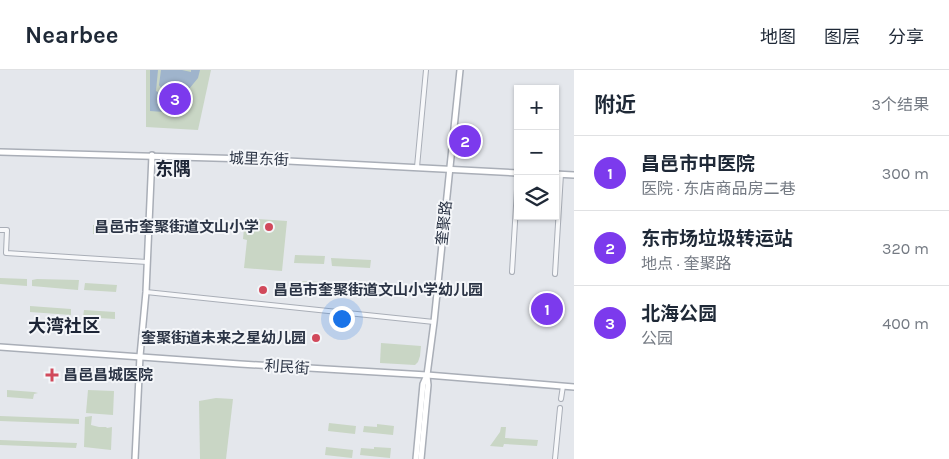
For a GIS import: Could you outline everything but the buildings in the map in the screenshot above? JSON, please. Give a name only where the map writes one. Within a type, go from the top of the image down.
[{"type":"street","points":[[417,167],[426,70]]},
{"type":"street","name":"奎聚路","points":[[421,459],[428,385],[427,375],[460,70]]},
{"type":"street","name":"城里东街","points":[[0,152],[152,156],[514,173]]},
{"type":"street","points":[[135,459],[140,356],[146,292],[152,156]]},
{"type":"street","points":[[559,174],[574,175]]},
{"type":"street","points":[[512,272],[518,175]]},
{"type":"street","points":[[555,274],[558,175]]},
{"type":"street","points":[[0,230],[7,230],[6,254],[147,262]]},
{"type":"street","points":[[146,292],[434,322]]},
{"type":"street","name":"利民街","points":[[0,347],[427,375],[574,387]]},
{"type":"street","name":"奎聚路","points":[[416,459],[423,384],[427,375]]},
{"type":"street","points":[[562,399],[563,386]]},
{"type":"street","points":[[555,459],[560,408]]},
{"type":"green space","points":[[146,70],[211,70],[198,130],[146,127]]},
{"type":"green space","points":[[245,218],[287,221],[282,271],[244,268],[247,240],[243,239]]},
{"type":"green space","points":[[93,225],[116,227],[117,234],[93,234]]},
{"type":"green space","points":[[295,255],[325,256],[324,264],[294,263]]},
{"type":"green space","points":[[331,258],[371,260],[370,268],[332,266]]},
{"type":"green space","points":[[0,278],[27,279],[27,286],[0,284]]},
{"type":"green space","points":[[32,280],[79,280],[78,290],[32,286]]},
{"type":"green space","points":[[294,281],[324,282],[323,290],[293,289]]},
{"type":"green space","points":[[85,283],[117,285],[116,292],[84,290]]},
{"type":"green space","points":[[330,283],[369,285],[369,293],[330,291]]},
{"type":"green space","points":[[30,306],[71,309],[71,315],[30,312]]},
{"type":"green space","points":[[84,310],[115,312],[115,319],[83,317]]},
{"type":"green space","points":[[381,343],[421,346],[418,362],[415,365],[380,363]]},
{"type":"green space","points":[[7,390],[38,393],[34,394],[33,399],[7,397]]},
{"type":"green space","points":[[88,390],[114,391],[113,415],[86,413]]},
{"type":"green space","points":[[216,398],[233,399],[226,459],[200,459],[199,401]]},
{"type":"green space","points":[[0,416],[79,419],[79,424],[0,421]]},
{"type":"green space","points":[[92,416],[91,425],[112,427],[111,450],[84,447],[85,417]]},
{"type":"green space","points":[[329,423],[356,426],[355,434],[328,431]]},
{"type":"green space","points":[[377,424],[394,426],[393,435],[363,432],[364,426],[377,427]]},
{"type":"green space","points":[[501,427],[506,427],[505,438],[538,440],[537,446],[504,444],[503,447],[490,446],[500,432]]},
{"type":"green space","points":[[0,440],[77,443],[76,448],[0,445]]},
{"type":"green space","points":[[326,447],[353,450],[352,458],[325,455]]},
{"type":"green space","points":[[374,447],[391,448],[390,458],[360,455],[361,448],[374,449]]},
{"type":"water","points":[[150,70],[158,70],[156,91],[162,94],[164,92],[159,85],[161,70],[191,72],[191,70],[200,70],[198,78],[189,89],[168,92],[168,100],[171,105],[164,112],[150,111]]},
{"type":"place","name":"北海公园","points":[[175,99]]},
{"type":"place","name":"东市场垃圾转运站","points":[[465,141]]},
{"type":"place","name":"昌邑市奎聚街道文山小学","points":[[269,227]]},
{"type":"place","name":"昌邑市奎聚街道文山小学幼儿园","points":[[263,290]]},
{"type":"place","name":"昌邑市中医院","points":[[547,309]]},
{"type":"place","name":"奎聚街道未来之星幼儿园","points":[[316,338]]},
{"type":"place","name":"昌邑昌城医院","points":[[52,375]]},
{"type":"district","name":"东隅","points":[[173,169]]},
{"type":"district","name":"大湾社区","points":[[64,326]]}]
